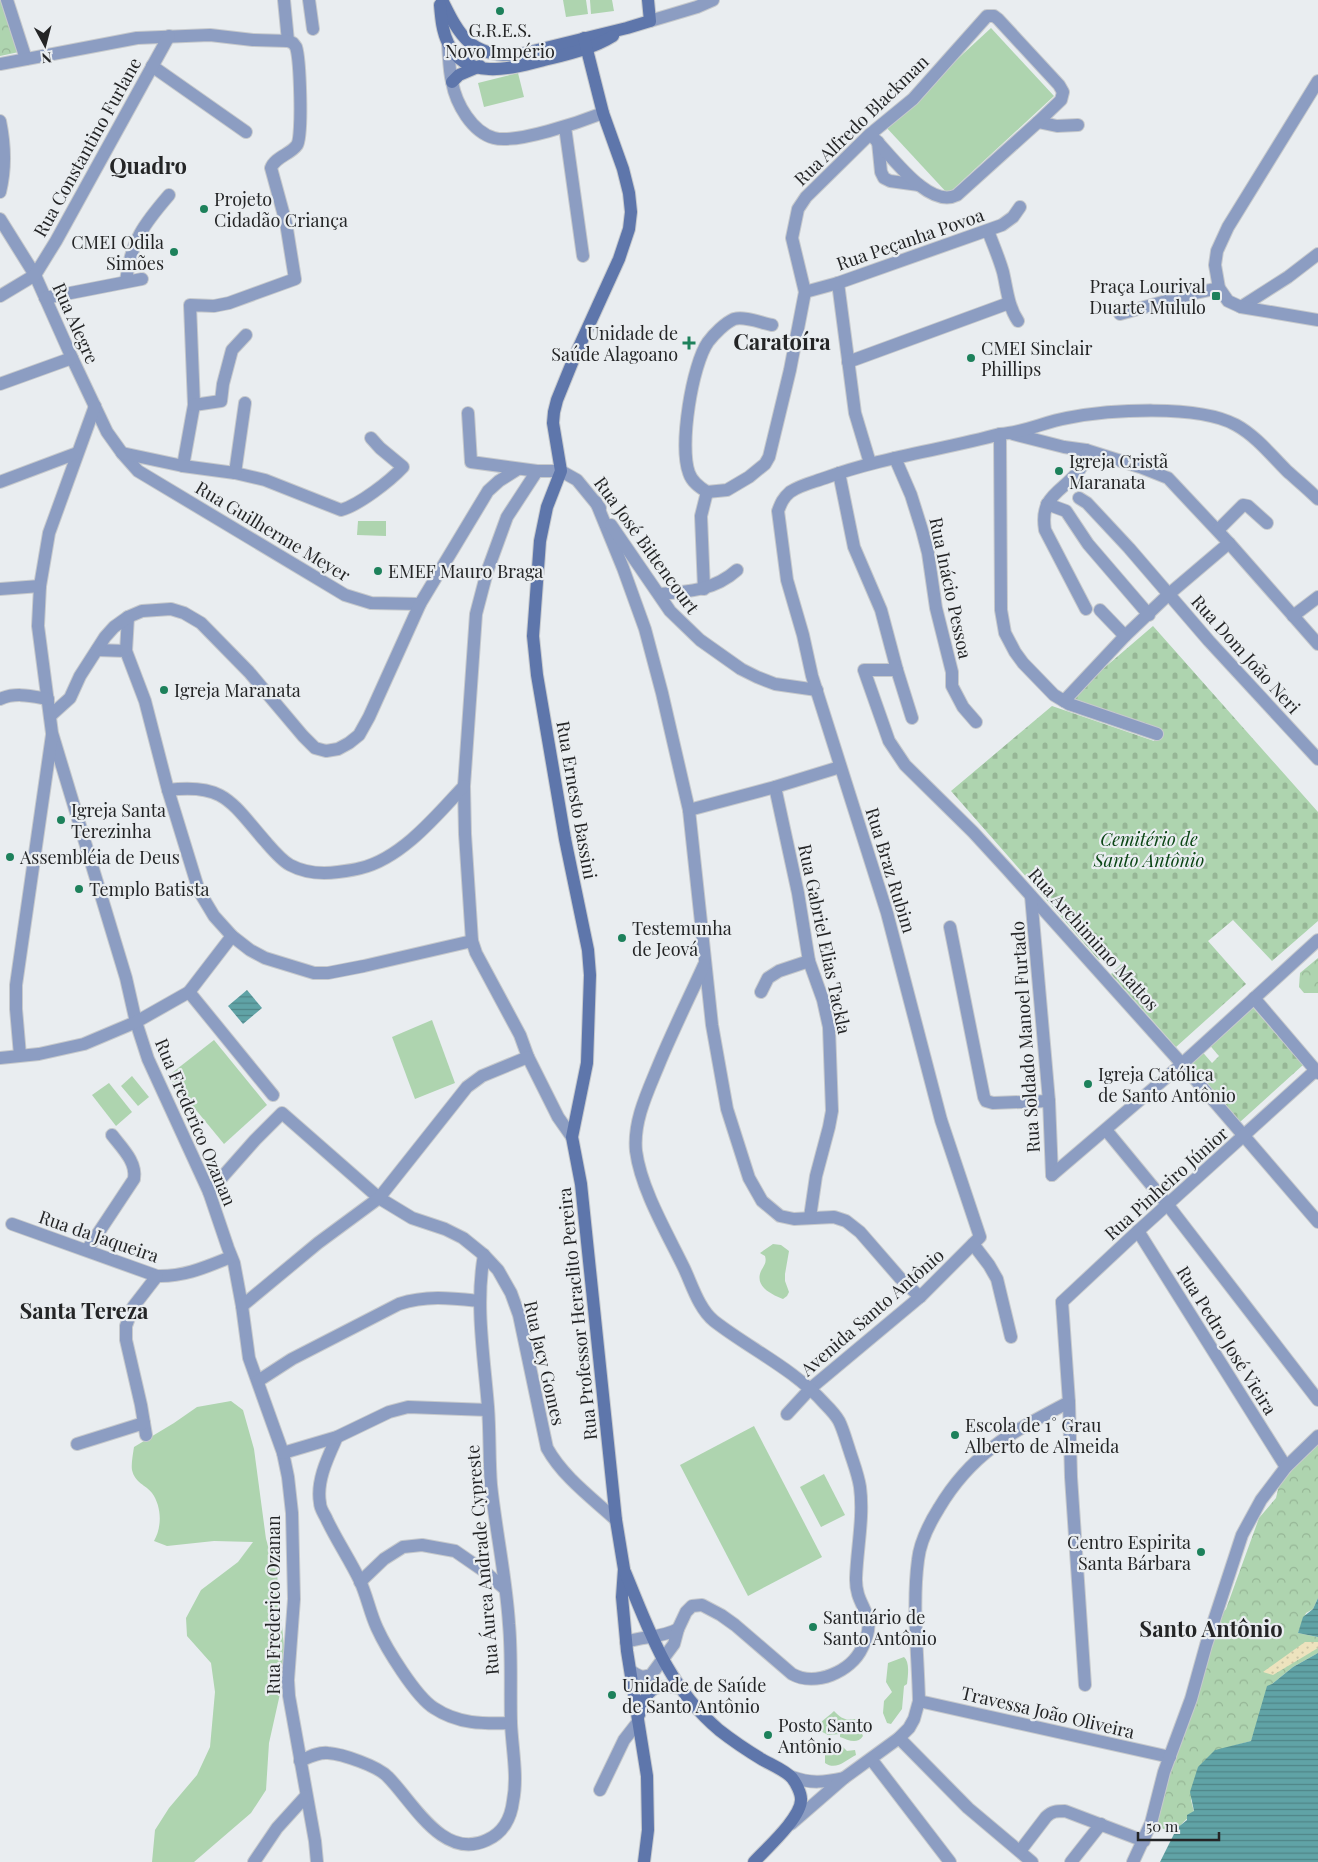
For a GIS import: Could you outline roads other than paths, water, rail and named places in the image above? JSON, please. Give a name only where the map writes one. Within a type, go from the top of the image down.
[{"type":"main road","points":[[440,0],[448,44],[461,60],[485,69],[502,70],[650,21],[648,0]]},
{"type":"main road","points":[[440,0],[458,32],[474,47],[489,53],[517,55],[585,44]]},
{"type":"main road","points":[[561,471],[554,423],[557,400],[610,282],[629,229],[631,212],[629,193],[603,113],[585,44]]},
{"type":"main road","points":[[452,82],[458,75],[494,62],[505,55]]},
{"type":"main road","name":"Rua Ernesto Bassini","points":[[561,471],[547,507],[540,541],[533,636],[537,675],[565,839],[586,942],[590,975],[587,1063],[572,1137]]},
{"type":"main road","name":"Rua Professor Heraclito Pereira","points":[[572,1137],[581,1184],[616,1520],[624,1569],[622,1597],[626,1642],[646,1776],[648,1830],[644,1862]]},
{"type":"main road","points":[[624,1569],[662,1660],[679,1688],[721,1732],[792,1778],[800,1794],[800,1807],[788,1826],[754,1862]]},
{"type":"main road","points":[[638,1722],[643,1702],[648,1693],[655,1688],[665,1686],[679,1688]]},
{"type":"street","points":[[6,0],[20,60]]},
{"type":"street","points":[[284,0],[288,40]]},
{"type":"street","points":[[309,0],[313,29]]},
{"type":"street","points":[[650,21],[697,7],[713,0]]},
{"type":"street","name":"Rua Alfredo Blackman","points":[[805,292],[792,238],[798,209],[806,197],[874,138],[913,99],[983,19],[990,16],[998,19],[1061,88],[1063,92],[1061,100],[1038,122]]},
{"type":"street","points":[[0,64],[138,38],[168,36],[210,35],[254,40],[288,40],[293,43],[298,51],[300,137],[296,146],[274,163],[271,168],[286,223],[295,279],[229,303],[214,306],[190,305],[194,405],[183,466]]},
{"type":"street","name":"Rua Constantino Furlane","points":[[35,275],[56,241],[168,36]]},
{"type":"street","points":[[448,44],[452,82],[460,103],[469,120],[486,135],[496,139],[507,139],[565,127],[603,113]]},
{"type":"street","points":[[152,66],[246,132]]},
{"type":"street","points":[[1318,81],[1228,227],[1216,258],[1219,288],[1228,301],[1241,308],[1318,320]]},
{"type":"street","points":[[0,121],[3,135],[5,168],[0,192]]},
{"type":"street","points":[[874,138],[919,185],[934,195],[951,198],[1038,122],[1057,126],[1078,125]]},
{"type":"street","points":[[565,127],[583,256]]},
{"type":"street","name":"Rua Alfredo Blackman","points":[[874,138],[884,178],[890,181],[919,185]]},
{"type":"street","points":[[126,281],[132,249],[141,230],[169,195]]},
{"type":"street","name":"Rua Peçanha Povoa","points":[[805,292],[838,283],[988,231],[1008,222],[1020,207]]},
{"type":"street","name":"Rua Alegre","points":[[0,219],[35,275],[95,406]]},
{"type":"street","points":[[988,231],[1000,264],[1009,303],[1018,321]]},
{"type":"street","points":[[1241,308],[1288,277],[1318,254]]},
{"type":"street","points":[[0,296],[35,275]]},
{"type":"street","points":[[45,298],[142,279]]},
{"type":"street","points":[[838,283],[855,413],[870,463]]},
{"type":"street","points":[[1120,314],[1174,298],[1219,288]]},
{"type":"street","points":[[772,325],[742,318],[734,320],[714,335],[704,350],[694,378],[686,428],[685,452],[689,474],[696,485],[707,492],[727,490],[749,478],[770,457],[790,370],[805,292]]},
{"type":"street","points":[[848,362],[1009,303]]},
{"type":"street","points":[[194,405],[221,401],[223,384],[232,350],[246,335]]},
{"type":"street","points":[[0,384],[72,358]]},
{"type":"street","points":[[235,473],[245,403]]},
{"type":"street","name":"Rua Guilherme Meyer","points":[[95,406],[108,432],[122,452],[138,471],[151,480],[346,595],[371,603],[420,604]]},
{"type":"street","name":"Rua Frederico Ozanan","points":[[95,406],[49,532],[40,586],[38,626],[52,733],[124,969],[136,1022],[148,1058],[208,1192],[231,1257],[242,1306],[249,1358],[283,1453],[292,1513],[294,1599],[288,1680],[292,1715],[315,1841],[317,1862]]},
{"type":"street","points":[[912,718],[896,670],[882,610],[854,547],[839,472],[870,463],[1005,434],[1066,418],[1099,414],[1173,410],[1209,416],[1233,423],[1249,434],[1318,499]]},
{"type":"street","points":[[468,413],[471,462],[537,471],[561,471]]},
{"type":"street","points":[[1005,434],[1086,450],[1168,478],[1218,530],[1318,644]]},
{"type":"street","points":[[1005,434],[1001,610],[1003,628],[1009,641],[1023,663],[1054,695],[1069,704],[1157,734]]},
{"type":"street","points":[[122,452],[183,466],[235,473],[265,480],[341,510],[385,484],[403,467],[371,438]]},
{"type":"street","points":[[1086,450],[1081,468],[1057,491],[1047,504],[1044,516],[1045,530],[1086,610]]},
{"type":"street","points":[[0,482],[77,453]]},
{"type":"street","name":"Rua Inácio Pessoa","points":[[895,458],[912,495],[928,553],[936,608],[952,672],[952,686],[963,706],[976,722]]},
{"type":"street","points":[[50,716],[70,698],[80,676],[114,627],[128,617],[142,611],[171,609],[184,613],[200,623],[249,672],[303,736],[316,748],[326,751],[344,746],[359,735],[383,689],[420,604],[488,491],[499,481],[518,469]]},
{"type":"street","name":"Rua Professor Heraclito Pereira","points":[[537,471],[507,517],[487,572],[476,614],[464,786],[465,834],[472,941],[486,973],[520,1036],[528,1057],[558,1118],[572,1137]]},
{"type":"street","name":"Rua José Bittencourt","points":[[561,471],[577,480],[596,502],[670,611],[700,640],[741,669],[775,684],[816,690]]},
{"type":"street","name":"Rua Braz Rubim","points":[[839,472],[798,488],[789,493],[781,502],[778,511],[787,580],[804,635],[816,690],[887,913],[941,1120],[976,1241],[997,1278],[1011,1337]]},
{"type":"street","points":[[704,589],[700,523],[707,492]]},
{"type":"street","name":"Rua Dom João Neri","points":[[1079,498],[1087,503],[1129,548],[1209,642],[1318,759]]},
{"type":"street","points":[[596,502],[645,629],[689,810],[704,965],[712,1025],[727,1109],[749,1178],[762,1201],[780,1216],[794,1219],[834,1217],[846,1222],[860,1232],[900,1278],[920,1297]]},
{"type":"street","points":[[1047,504],[1066,511],[1088,544],[1149,615]]},
{"type":"street","points":[[1218,530],[1243,504],[1248,506],[1267,523]]},
{"type":"street","points":[[1064,701],[1125,636],[1169,594],[1229,543]]},
{"type":"street","points":[[660,594],[704,589],[720,582],[738,570]]},
{"type":"street","points":[[0,588],[40,586]]},
{"type":"street","points":[[1293,616],[1318,597]]},
{"type":"street","points":[[1100,610],[1125,636]]},
{"type":"street","points":[[128,617],[126,651],[145,701],[168,790],[199,891],[214,916],[232,936],[250,950],[265,958],[314,973],[328,973],[355,968],[472,941]]},
{"type":"street","points":[[97,650],[126,651]]},
{"type":"street","name":"Rua Archimimo Mattos","points":[[896,670],[864,670],[889,741],[901,760],[973,832],[1031,896],[1182,1064],[1318,1222]]},
{"type":"street","points":[[0,699],[22,694],[48,699]]},
{"type":"street","points":[[20,1055],[16,985],[52,733]]},
{"type":"street","points":[[689,810],[775,788],[840,767]]},
{"type":"street","points":[[168,790],[189,787],[209,790],[226,798],[290,865],[314,873],[329,873],[361,868],[380,861],[395,852],[412,838],[464,786]]},
{"type":"street","name":"Rua Gabriel Elias Tackla","points":[[775,788],[798,893],[809,961],[823,1000],[829,1027],[832,1091],[829,1127],[816,1176],[810,1217]]},
{"type":"street","name":"Rua Soldado Manoel Furtado","points":[[1031,896],[1049,1101],[1052,1175],[1106,1130]]},
{"type":"street","points":[[950,927],[978,1072],[986,1101],[994,1103],[1049,1101]]},
{"type":"street","points":[[0,1058],[39,1054],[84,1044],[136,1022],[189,992],[232,936]]},
{"type":"street","points":[[1318,940],[1182,1064],[1106,1130],[1167,1204],[1318,1400]]},
{"type":"street","points":[[760,992],[768,978],[779,971],[809,961]]},
{"type":"street","points":[[630,1671],[638,1676],[651,1674],[674,1644],[678,1629],[686,1612],[692,1606],[702,1605],[735,1625],[792,1674],[807,1680],[828,1676],[840,1671],[860,1653],[870,1628],[869,1617],[859,1597],[856,1581],[861,1504],[857,1473],[838,1418],[811,1388],[714,1321],[703,1309],[651,1200],[636,1151],[640,1114],[674,1029],[704,965]]},
{"type":"street","points":[[189,992],[273,1095]]},
{"type":"street","points":[[1254,998],[1317,1071]]},
{"type":"street","points":[[242,1306],[318,1243],[379,1198],[468,1087],[482,1076],[528,1057]]},
{"type":"street","name":"Rua Pinheiro Júnior","points":[[1069,1402],[1062,1302],[1167,1204],[1317,1071]]},
{"type":"street","name":"Rua Jacy Gomes","points":[[208,1192],[254,1140],[282,1113],[379,1198],[412,1218],[445,1229],[463,1238],[484,1255],[498,1270],[511,1293],[519,1315],[547,1448],[564,1472],[616,1520]]},
{"type":"street","points":[[87,1250],[134,1179],[135,1171],[132,1162],[112,1134]]},
{"type":"street","name":"Rua da Jaqueira","points":[[12,1224],[157,1276],[190,1273],[231,1257]]},
{"type":"street","name":"Rua Pedro José Vieira","points":[[1138,1231],[1286,1467]]},
{"type":"street","name":"Avenida Santo Antônio","points":[[787,1414],[811,1388],[920,1297],[976,1241]]},
{"type":"street","name":"Rua Áurea Andrade Cypreste","points":[[300,1761],[314,1754],[328,1753],[376,1768],[388,1776],[414,1809],[442,1836],[465,1844],[476,1844],[487,1840],[500,1832],[509,1819],[514,1801],[510,1632],[491,1483],[488,1410],[479,1301],[480,1275],[484,1255]]},
{"type":"street","points":[[77,1444],[145,1429],[126,1340],[126,1326],[133,1307],[157,1276]]},
{"type":"street","points":[[258,1382],[292,1359],[399,1304],[416,1299],[434,1297],[479,1301]]},
{"type":"street","points":[[788,1826],[844,1778],[899,1738],[909,1728],[914,1719],[919,1701],[916,1573],[921,1544],[931,1521],[950,1489],[976,1459],[1007,1436],[1069,1402],[1071,1477],[1085,1685]]},
{"type":"street","points":[[283,1453],[337,1437],[389,1412],[408,1407],[488,1410]]},
{"type":"street","points":[[1134,1862],[1151,1823],[1170,1757],[1191,1699],[1206,1645],[1242,1535],[1261,1500],[1286,1467],[1318,1436]]},
{"type":"street","points":[[337,1437],[327,1460],[320,1484],[320,1504],[334,1536],[360,1582],[377,1627],[395,1660],[432,1707],[451,1718],[463,1722],[482,1724],[511,1723]]},
{"type":"street","points":[[360,1582],[384,1559],[403,1547],[422,1545],[455,1551],[484,1570],[505,1589]]},
{"type":"street","points":[[626,1642],[638,1638],[668,1635],[678,1629]]},
{"type":"street","name":"Travessa João Oliveira","points":[[919,1701],[1170,1757]]},
{"type":"street","points":[[600,1790],[624,1740],[638,1722]]},
{"type":"street","points":[[899,1738],[968,1808],[1032,1862]]},
{"type":"street","points":[[871,1759],[950,1862]]},
{"type":"street","points":[[792,1778],[816,1783],[844,1778]]},
{"type":"street","points":[[254,1862],[277,1828],[306,1796]]},
{"type":"street","points":[[1020,1851],[1050,1813],[1065,1810],[1144,1841]]},
{"type":"street","points":[[1071,1862],[1100,1824]]},
{"type":"water","points":[[247,990],[262,1008],[243,1024],[228,1006]]},
{"type":"water","points":[[1318,1598],[1318,1637],[1298,1633],[1303,1617],[1313,1609]]},
{"type":"water","points":[[1318,1653],[1318,1862],[1160,1862],[1177,1828],[1187,1820],[1187,1815],[1194,1811],[1190,1792],[1198,1767],[1215,1750],[1251,1741],[1267,1686],[1293,1667]]},
{"type":"place","name":"G.R.E.S. Novo Império","points":[[500,11]]},
{"type":"place","name":"Projeto Cidadão Criança","points":[[204,209]]},
{"type":"place","name":"CMEI Odila Simões","points":[[174,252]]},
{"type":"place","name":"Praça Lourival Duarte Mululo","points":[[1216,296]]},
{"type":"place","name":"Unidade de Saúde Alagoano","points":[[689,343]]},
{"type":"place","name":"CMEI Sinclair Phillips","points":[[971,358]]},
{"type":"place","name":"Igreja Cristã Maranata","points":[[1059,471]]},
{"type":"place","name":"EMEF Mauro Braga","points":[[378,571]]},
{"type":"place","name":"Igreja Maranata","points":[[164,690]]},
{"type":"place","name":"Igreja Santa Terezinha","points":[[61,820]]},
{"type":"place","name":"Assembléia de Deus","points":[[10,857]]},
{"type":"place","name":"Templo Batista","points":[[79,889]]},
{"type":"place","name":"Testemunha de Jeová","points":[[622,938]]},
{"type":"place","name":"Igreja Católica de Santo Antônio","points":[[1088,1084]]},
{"type":"place","name":"Escola de 1˚ Grau Alberto de Almeida","points":[[955,1435]]},
{"type":"place","name":"Centro Espirita Santa Bárbara","points":[[1201,1552]]},
{"type":"place","name":"Santuário de Santo Antônio","points":[[813,1627]]},
{"type":"place","name":"Unidade de Saúde de Santo Antônio","points":[[612,1695]]},
{"type":"place","name":"Posto Santo Antônio","points":[[768,1735]]},
{"type":"district","name":"Quadro","points":[[148,165]]},
{"type":"district","name":"Caratoíra","points":[[782,341]]},
{"type":"district","name":"Santa Tereza","points":[[84,1310]]},
{"type":"district","name":"Santo Antônio","points":[[1211,1628]]},
{"type":"park label","name":"Cemitério de Santo Antônio","points":[[1149,850]]}]
